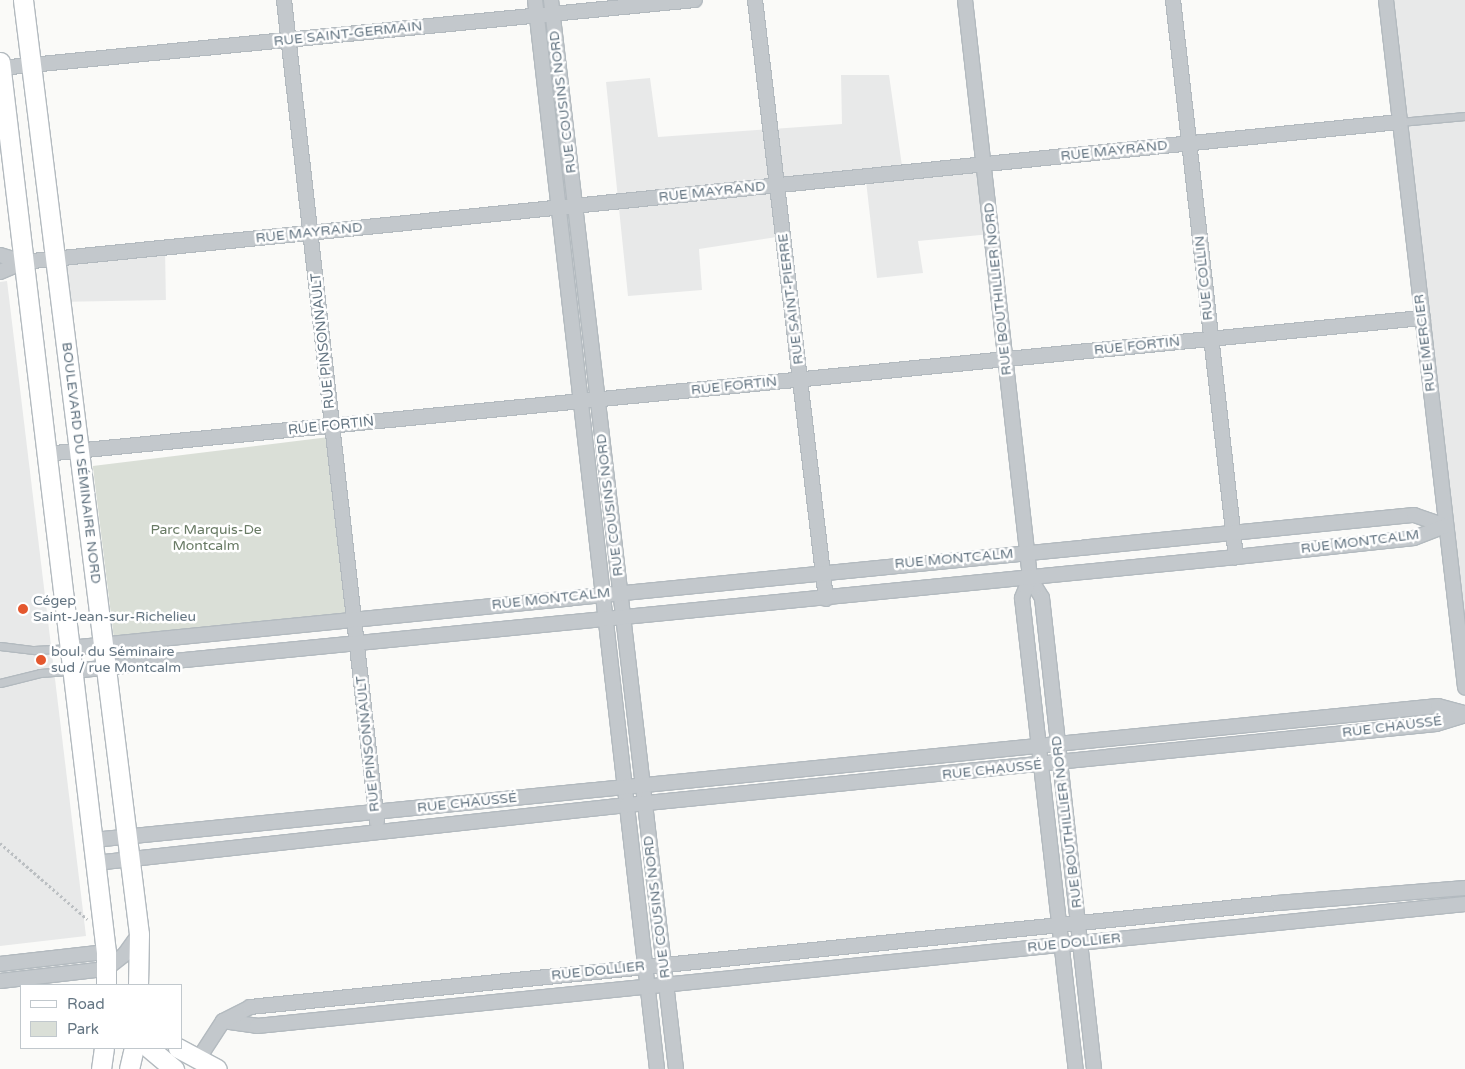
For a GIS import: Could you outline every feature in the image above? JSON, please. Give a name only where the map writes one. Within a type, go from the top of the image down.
[{"type":"main road","name":"BOULEVARD DU SÉMINAIRE NORD","points":[[23,0],[140,934],[138,984]]},
{"type":"main road","points":[[0,67],[108,973]]},
{"type":"main road","points":[[140,934],[149,984]]},
{"type":"main road","points":[[103,1059],[118,1049]]},
{"type":"main road","points":[[129,1069],[134,1049]]},
{"type":"main road","points":[[150,1049],[174,1069]]},
{"type":"main road","points":[[186,1051],[217,1069]]},
{"type":"street","name":"RUE PINSONNAULT","points":[[284,0],[378,832]]},
{"type":"street","name":"RUE COUSINS NORD","points":[[534,0],[657,1069]]},
{"type":"street","name":"RUE SAINT-GERMAIN","points":[[0,67],[30,66],[536,16],[552,7],[695,0]]},
{"type":"street","name":"RUE SAINT-PIERRE","points":[[755,0],[826,599]]},
{"type":"street","name":"RUE BOUTHILLIER NORD","points":[[965,0],[1030,578],[1042,598],[1082,942],[1094,1069]]},
{"type":"street","name":"RUE COLLIN","points":[[1173,0],[1236,557]]},
{"type":"street","name":"RUE MERCIER","points":[[1386,0],[1465,686]]},
{"type":"street","name":"RUE COUSINS NORD","points":[[552,7],[676,1069]]},
{"type":"street","name":"RUE MAYRAND","points":[[0,272],[23,262],[1400,122]]},
{"type":"street","name":"RUE MAYRAND","points":[[0,254],[23,262]]},
{"type":"street","name":"RUE FORTIN","points":[[45,454],[1423,318]]},
{"type":"street","name":"RUE MONTCALM","points":[[69,648],[354,618],[1414,514],[1446,526]]},
{"type":"street","name":"RUE MONTCALM","points":[[72,671],[826,599],[1236,557],[1414,538],[1446,526]]},
{"type":"street","name":"RUE BOUTHILLIER NORD","points":[[1030,578],[1022,598],[1076,1069]]},
{"type":"street","name":"RUE CHAUSSÉ","points":[[92,840],[1438,706],[1465,714]]},
{"type":"street","name":"RUE CHAUSSÉ","points":[[95,863],[626,805],[844,785],[1436,724],[1465,714]]},
{"type":"street","points":[[1258,723],[1259,743]]},
{"type":"street","points":[[842,764],[844,785]]},
{"type":"street","name":"RUE DOLLIER","points":[[186,1051],[224,1021],[250,1007],[1278,904],[1465,888]]},
{"type":"street","points":[[1278,904],[1282,923]]},
{"type":"street","name":"RUE DOLLIER","points":[[224,1021],[257,1026],[1465,904]]},
{"type":"street","points":[[0,981],[108,973],[140,934]]},
{"type":"street","points":[[865,946],[866,963]]},
{"type":"street","points":[[0,964],[108,973]]},
{"type":"street","points":[[390,992],[392,1012]]},
{"type":"lane","points":[[1400,122],[1465,116]]},
{"type":"lane","points":[[0,646],[34,650],[69,648]]},
{"type":"lane","points":[[0,683],[40,673],[72,671]]},
{"type":"path","points":[[0,843],[91,922]]},
{"type":"shaded area","points":[[1386,0],[1465,0],[1465,687]]},
{"type":"shaded area","points":[[841,75],[889,75],[903,173],[984,165],[991,234],[918,241],[923,273],[877,278],[865,172],[777,186],[790,235],[699,249],[702,290],[628,296],[606,82],[650,78],[658,137],[842,124]]},
{"type":"shaded area","points":[[165,248],[166,300],[55,302],[54,250]]},
{"type":"shaded area","name":"Cégep Saint-Jean-sur-Richelieu","points":[[7,281],[86,936],[0,946],[0,282]]},
{"type":"green space","name":"Parc Marquis-De Montcalm","points":[[329,437],[351,614],[114,643],[93,466]]},
{"type":"place","name":"Cégep Saint-Jean-sur-Richelieu","points":[[23,609]]},
{"type":"place","name":"boul. du Séminaire sud / rue Montcalm","points":[[41,660]]}]
